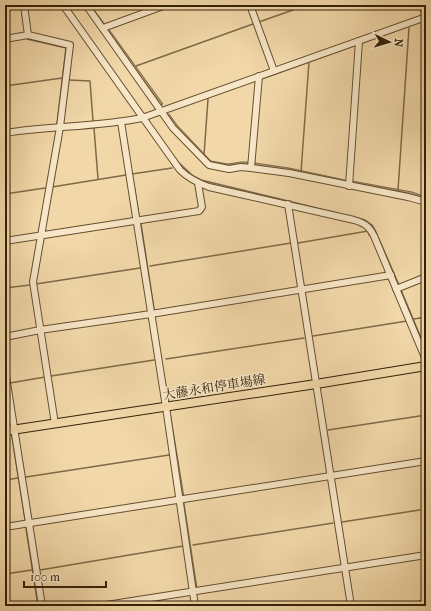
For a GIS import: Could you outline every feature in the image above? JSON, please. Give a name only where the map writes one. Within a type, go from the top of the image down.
[{"type":"main road","name":"大藤永和停車場線","points":[[5,431],[426,366]]},
{"type":"street","points":[[24,5],[28,35]]},
{"type":"street","points":[[63,5],[142,118],[186,176],[198,183],[354,220],[368,226],[391,275],[426,360]]},
{"type":"street","points":[[86,5],[173,128],[209,165],[229,169],[241,167],[289,173],[426,202]]},
{"type":"street","points":[[103,28],[166,5]]},
{"type":"street","points":[[250,5],[274,71]]},
{"type":"street","points":[[5,133],[33,129],[121,122],[142,118],[426,16],[422,5]]},
{"type":"street","points":[[5,39],[28,35],[70,46],[60,127],[33,282],[55,424]]},
{"type":"street","points":[[349,186],[359,41]]},
{"type":"street","points":[[252,168],[259,76]]},
{"type":"street","points":[[121,122],[166,406],[195,606]]},
{"type":"street","points":[[5,241],[199,211],[202,207],[198,183]]},
{"type":"street","points":[[288,204],[351,606]]},
{"type":"street","points":[[5,337],[40,330],[151,314],[391,275]]},
{"type":"street","points":[[396,289],[426,277]]},
{"type":"street","points":[[5,370],[42,606]]},
{"type":"street","points":[[5,527],[179,501],[426,461]]},
{"type":"street","points":[[100,606],[426,555]]},
{"type":"street","points":[[418,606],[426,601]]},
{"type":"shaded area","points":[[108,28],[163,104],[161,105],[107,29]]},
{"type":"shaded area","points":[[169,114],[177,125],[211,161],[228,164],[248,162],[248,165],[220,165],[207,161],[175,126],[167,115]]},
{"type":"shaded area","points":[[255,163],[289,168],[345,180],[345,182],[255,166]]},
{"type":"shaded area","points":[[352,181],[412,192],[426,198],[352,183]]},
{"type":"shaded area","points":[[170,412],[184,497],[181,497]]},
{"type":"shaded area","points":[[181,503],[184,503],[197,588],[195,588]]},
{"type":"waterway","points":[[21,5],[24,27]]},
{"type":"waterway","points":[[90,5],[104,24]]},
{"type":"waterway","points":[[259,22],[307,5]]},
{"type":"waterway","points":[[70,10],[82,27]]},
{"type":"waterway","points":[[136,66],[253,24]]},
{"type":"waterway","points":[[398,190],[409,28]]},
{"type":"waterway","points":[[27,39],[66,48],[57,124]]},
{"type":"waterway","points":[[301,172],[309,62]]},
{"type":"waterway","points":[[5,86],[62,78]]},
{"type":"waterway","points":[[69,80],[90,81],[93,121]]},
{"type":"waterway","points":[[204,155],[208,99]]},
{"type":"waterway","points":[[94,128],[98,179]]},
{"type":"waterway","points":[[177,161],[193,176],[201,180],[365,220],[372,225],[375,230],[399,285]]},
{"type":"waterway","points":[[132,176],[132,174],[172,168]]},
{"type":"waterway","points":[[52,187],[126,175]]},
{"type":"waterway","points":[[134,185],[139,216]]},
{"type":"waterway","points":[[5,194],[45,188]]},
{"type":"waterway","points":[[141,224],[154,309]]},
{"type":"waterway","points":[[298,243],[368,231],[369,235],[371,236]]},
{"type":"waterway","points":[[150,266],[291,243]]},
{"type":"waterway","points":[[36,284],[140,268]]},
{"type":"waterway","points":[[5,288],[30,285]]},
{"type":"waterway","points":[[401,290],[426,350]]},
{"type":"waterway","points":[[414,319],[426,317]]},
{"type":"waterway","points":[[313,336],[407,321]]},
{"type":"waterway","points":[[166,359],[304,338]]},
{"type":"waterway","points":[[51,376],[154,360]]},
{"type":"waterway","points":[[10,383],[45,377]]},
{"type":"waterway","points":[[5,392],[10,426]]},
{"type":"waterway","points":[[328,430],[426,415]]},
{"type":"waterway","points":[[12,437],[25,519]]},
{"type":"waterway","points":[[26,477],[169,455]]},
{"type":"waterway","points":[[5,480],[18,478]]},
{"type":"waterway","points":[[342,522],[426,509]]},
{"type":"waterway","points":[[193,545],[333,523]]},
{"type":"waterway","points":[[26,528],[38,606]]},
{"type":"waterway","points":[[40,570],[183,546]]},
{"type":"waterway","points":[[5,574],[32,570]]}]
